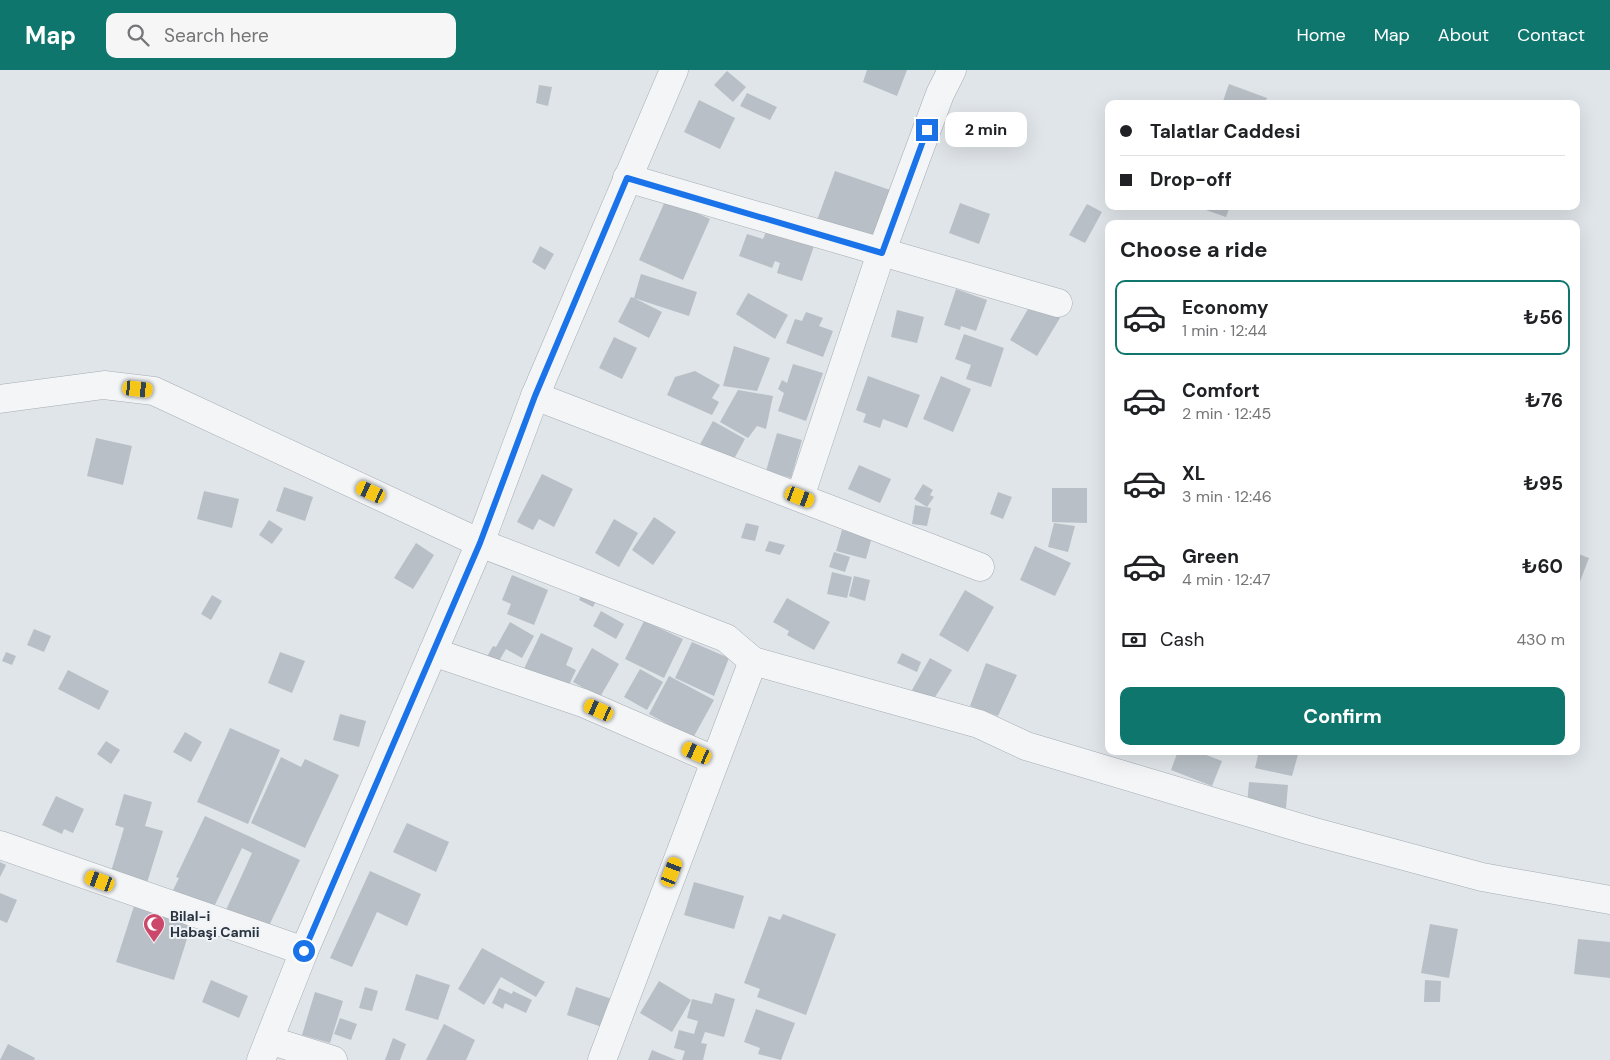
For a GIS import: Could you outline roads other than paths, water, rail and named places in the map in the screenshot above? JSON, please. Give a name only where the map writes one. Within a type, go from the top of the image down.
[{"type":"street","points":[[333,1060],[265,1050],[304,951],[480,543],[535,396],[674,70]]},
{"type":"street","points":[[800,497],[882,253],[940,94],[952,70]]},
{"type":"street","points":[[627,178],[1058,303]]},
{"type":"street","points":[[0,399],[104,385],[154,390],[480,543],[726,638],[753,661],[979,724],[1026,746],[1311,831],[1482,877],[1610,900]]},
{"type":"street","points":[[535,396],[980,566]]},
{"type":"street","points":[[433,652],[583,703],[714,760]]},
{"type":"street","points":[[602,1060],[753,661]]},
{"type":"street","points":[[0,845],[304,951]]},
{"type":"place","name":"Bilal-i Habaşi Camii","points":[[154,943]]}]
